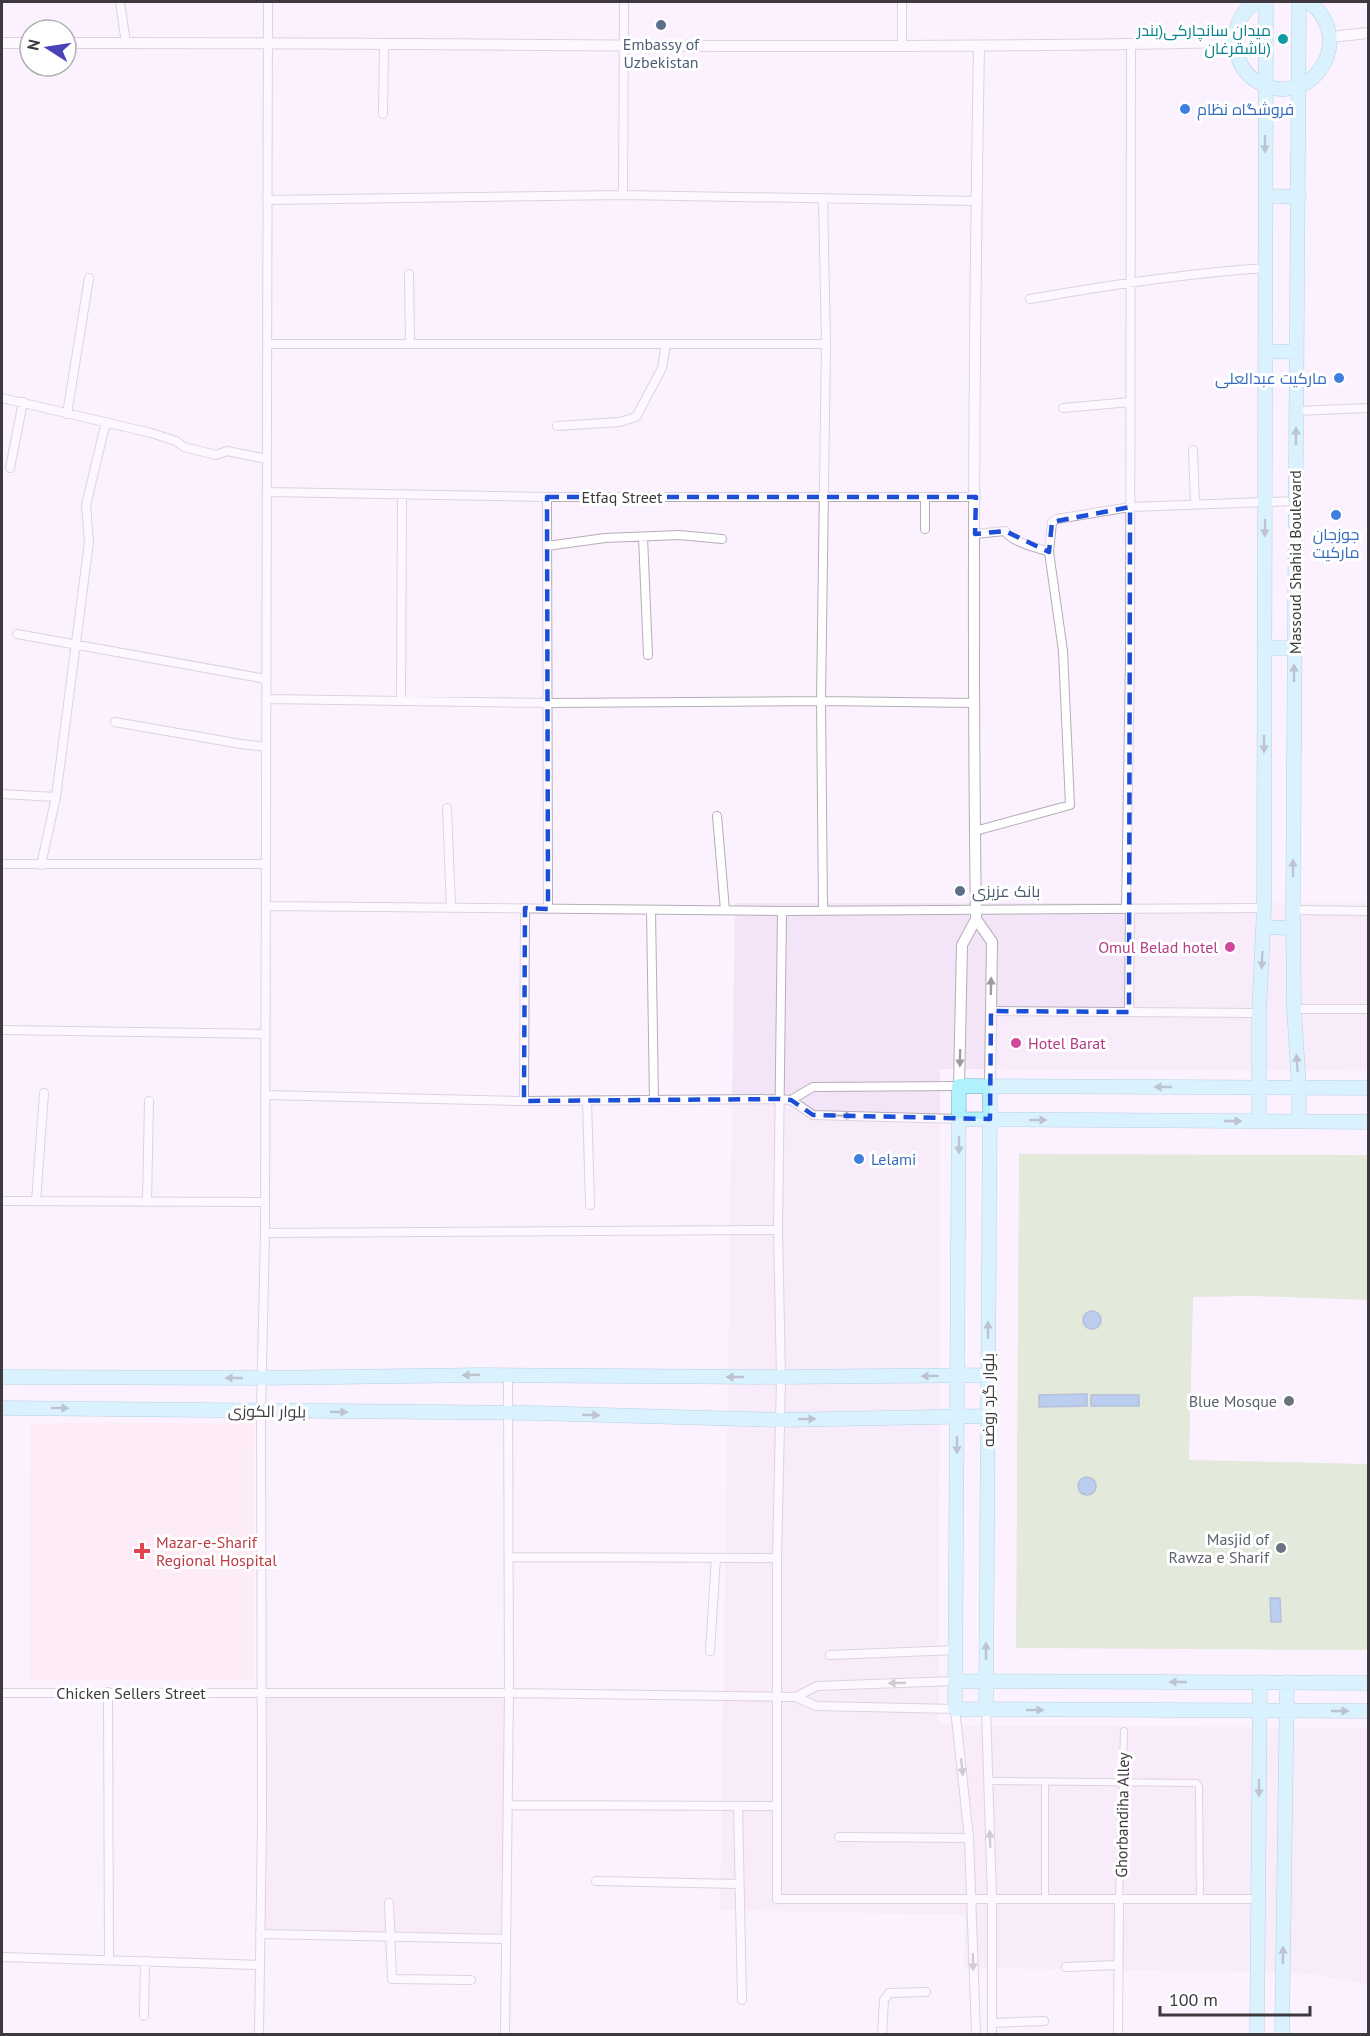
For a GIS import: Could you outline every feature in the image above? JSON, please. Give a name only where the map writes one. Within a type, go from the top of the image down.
[{"type":"main road","points":[[1256,2],[1243,14],[1236,27],[1234,42],[1237,56],[1243,69],[1253,79],[1265,86],[1288,89],[1300,86],[1313,78],[1323,66],[1329,52],[1330,37],[1327,24],[1321,12],[1309,2]]},
{"type":"main road","name":"Massoud Shahid Boulevard","points":[[1259,1121],[1259,1013],[1264,908],[1266,2]]},
{"type":"main road","name":"Massoud Shahid Boulevard","points":[[1299,2],[1293,910],[1294,1009],[1299,1121]]},
{"type":"main road","points":[[1266,196],[1299,197]]},
{"type":"main road","points":[[1266,351],[1297,352]]},
{"type":"main road","points":[[1264,648],[1295,648]]},
{"type":"main road","points":[[1263,927],[1293,928]]},
{"type":"main road","points":[[959,1086],[1368,1088]]},
{"type":"main road","name":"بلوار گرد روضه","points":[[955,1709],[959,1086]]},
{"type":"main road","name":"بلوار گرد روضه","points":[[986,1709],[990,1086]]},
{"type":"main road","points":[[959,1119],[1368,1122]]},
{"type":"main road","name":"بلوار الکوزی","points":[[2,1377],[988,1375]]},
{"type":"main road","name":"بلوار الکوزی","points":[[2,1408],[532,1413],[780,1420],[988,1416]]},
{"type":"main road","points":[[955,1681],[1368,1683]]},
{"type":"main road","points":[[1257,2034],[1260,1682]]},
{"type":"main road","points":[[1282,2034],[1287,1683]]},
{"type":"main road","points":[[955,1709],[1368,1711]]},
{"type":"street","points":[[120,2],[126,43]]},
{"type":"street","points":[[260,2034],[261,1411],[265,1233],[268,492],[267,2]]},
{"type":"street","points":[[623,195],[624,2]]},
{"type":"street","points":[[902,2],[902,46]]},
{"type":"street","points":[[1330,37],[1368,33]]},
{"type":"street","points":[[78,43],[623,47],[979,46],[1234,42]]},
{"type":"street","points":[[2,43],[18,43]]},
{"type":"street","points":[[1129,1012],[1131,44]]},
{"type":"street","points":[[383,114],[384,45]]},
{"type":"street","points":[[790,1100],[813,1088],[959,1086],[962,945],[976,914],[975,534],[979,46]]},
{"type":"street","points":[[267,200],[623,195],[977,201]]},
{"type":"street","points":[[822,910],[821,701],[826,344],[823,198]]},
{"type":"street","points":[[1030,298],[1206,271],[1266,268]]},
{"type":"street","points":[[409,274],[410,344]]},
{"type":"street","points":[[67,414],[89,278]]},
{"type":"street","points":[[267,344],[826,344]]},
{"type":"street","points":[[557,426],[620,422],[636,417],[663,369],[666,344]]},
{"type":"street","points":[[2,398],[151,433],[176,441],[184,447],[216,454],[227,451],[267,459]]},
{"type":"street","points":[[10,468],[23,402]]},
{"type":"street","points":[[1063,408],[1130,402]]},
{"type":"street","points":[[1296,411],[1368,408]]},
{"type":"street","points":[[41,865],[56,797],[89,542],[86,505],[106,422]]},
{"type":"street","points":[[1193,450],[1196,504]]},
{"type":"street","name":"Etfaq Street","points":[[268,492],[547,497],[976,497]]},
{"type":"street","points":[[401,701],[402,495]]},
{"type":"street","points":[[547,497],[548,909]]},
{"type":"street","points":[[925,497],[925,529]]},
{"type":"street","points":[[975,831],[1070,805],[1063,651],[1048,552],[1052,522],[1057,519],[1130,507],[1296,501]]},
{"type":"street","points":[[975,534],[1005,531],[1017,540],[1048,552]]},
{"type":"street","points":[[547,546],[605,538],[678,535],[722,539]]},
{"type":"street","points":[[643,537],[648,655]]},
{"type":"street","points":[[17,634],[266,679]]},
{"type":"street","points":[[266,699],[548,703],[821,701],[975,703]]},
{"type":"street","points":[[115,722],[266,747]]},
{"type":"street","points":[[2,794],[56,797]]},
{"type":"street","points":[[447,808],[451,908]]},
{"type":"street","points":[[717,816],[725,910]]},
{"type":"street","points":[[2,864],[266,864]]},
{"type":"street","points":[[266,906],[822,910],[976,914],[1128,909],[1264,908]]},
{"type":"street","points":[[524,1101],[525,908]]},
{"type":"street","points":[[651,910],[654,1100]]},
{"type":"street","points":[[1293,910],[1368,911]]},
{"type":"street","points":[[782,911],[778,1230],[781,1377],[777,1558],[777,1899],[1258,1899]]},
{"type":"street","points":[[976,914],[992,942],[990,1086]]},
{"type":"street","points":[[1294,1009],[1368,1009]]},
{"type":"street","points":[[991,1011],[1259,1013]]},
{"type":"street","points":[[2,1030],[265,1034]]},
{"type":"street","points":[[36,1201],[44,1093]]},
{"type":"street","points":[[265,1095],[524,1101],[780,1099],[790,1100],[813,1115],[959,1119]]},
{"type":"street","points":[[147,1202],[149,1101]]},
{"type":"street","points":[[587,1101],[590,1205]]},
{"type":"street","points":[[2,1201],[265,1202]]},
{"type":"street","points":[[265,1233],[778,1230]]},
{"type":"street","points":[[505,2034],[509,1693],[508,1376]]},
{"type":"street","points":[[509,1557],[777,1558]]},
{"type":"street","points":[[711,1651],[716,1558]]},
{"type":"street","points":[[830,1655],[956,1650]]},
{"type":"street","points":[[796,1697],[817,1686],[955,1681]]},
{"type":"street","points":[[108,1692],[109,1960]]},
{"type":"street","name":"Chicken Sellers Street","points":[[2,1693],[509,1693],[796,1697]]},
{"type":"street","points":[[796,1697],[816,1706],[955,1709],[973,1898],[976,2034]]},
{"type":"street","points":[[986,1709],[992,1898],[992,2034]]},
{"type":"street","name":"Ghorbandiha Alley","points":[[1119,1898],[1124,1731]]},
{"type":"street","points":[[988,1781],[1199,1785],[1200,1899]]},
{"type":"street","points":[[1045,1782],[1045,1898]]},
{"type":"street","points":[[508,1805],[777,1806]]},
{"type":"street","points":[[738,1806],[742,2000]]},
{"type":"street","points":[[839,1837],[969,1838]]},
{"type":"street","points":[[596,1881],[739,1884]]},
{"type":"street","points":[[1118,2034],[1119,1898]]},
{"type":"street","points":[[389,1903],[392,1978],[471,1980]]},
{"type":"street","points":[[261,1934],[506,1939]]},
{"type":"street","points":[[2,1957],[260,1965]]},
{"type":"street","points":[[144,2016],[146,1962]]},
{"type":"street","points":[[1066,1967],[1118,1965]]},
{"type":"street","points":[[882,2034],[886,1995],[926,1992]]},
{"type":"street","points":[[992,2023],[1044,2021]]},
{"type":"highlighted area","points":[[547,497],[976,497],[975,534],[1005,531],[1049,552],[1052,522],[1130,507],[1129,1012],[991,1011],[990,1119],[813,1115],[791,1100],[780,1099],[524,1101],[525,908],[548,909]]},
{"type":"shaded area","points":[[735,903],[1368,903],[1368,1071],[940,1069],[939,1725],[1368,1728],[1368,1984],[1304,1973],[964,1968],[965,1915],[720,1910]]},
{"type":"shaded area","name":"Mazar-e-Sharif Regional Hospital","points":[[30,1423],[254,1423],[253,1680],[29,1680]]},
{"type":"shaded area","points":[[509,1693],[506,1939],[260,1934],[261,1694]]},
{"type":"green space","points":[[1019,1154],[1368,1155],[1368,1300],[1252,1296],[1193,1297],[1189,1460],[1368,1464],[1368,1650],[1016,1648]]},
{"type":"water","points":[[1092,1311],[1098,1314],[1101,1320],[1098,1326],[1092,1329],[1086,1326],[1083,1320],[1086,1314]]},
{"type":"water","points":[[1087,1394],[1087,1406],[1039,1407],[1039,1395]]},
{"type":"water","points":[[1091,1395],[1139,1395],[1139,1406],[1091,1406]]},
{"type":"water","points":[[1087,1477],[1093,1480],[1096,1486],[1093,1492],[1087,1495],[1081,1492],[1078,1486],[1081,1480]]},
{"type":"water","points":[[1270,1598],[1280,1598],[1281,1622],[1271,1622]]},
{"type":"place","name":"Embassy of Uzbekistan","points":[[661,25]]},
{"type":"place","name":"میدان سانچارکی(بندر تاشقرغان)","points":[[1283,39]]},
{"type":"place","name":"فروشگاه نظام","points":[[1185,109]]},
{"type":"place","name":"مارکیت عبدالعلی","points":[[1339,378]]},
{"type":"place","name":"جوزجان مارکیت","points":[[1336,515]]},
{"type":"place","name":"بانک عزیزی","points":[[960,891]]},
{"type":"place","name":"Omul Belad hotel","points":[[1230,947]]},
{"type":"place","name":"Hotel Barat","points":[[1016,1043]]},
{"type":"place","name":"Lelami","points":[[859,1159]]},
{"type":"place","name":"Blue Mosque","points":[[1289,1401]]},
{"type":"place","name":"Masjid of Rawza e Sharif","points":[[1281,1548]]},
{"type":"place","name":"Mazar-e-Sharif Regional Hospital","points":[[142,1551]]}]
